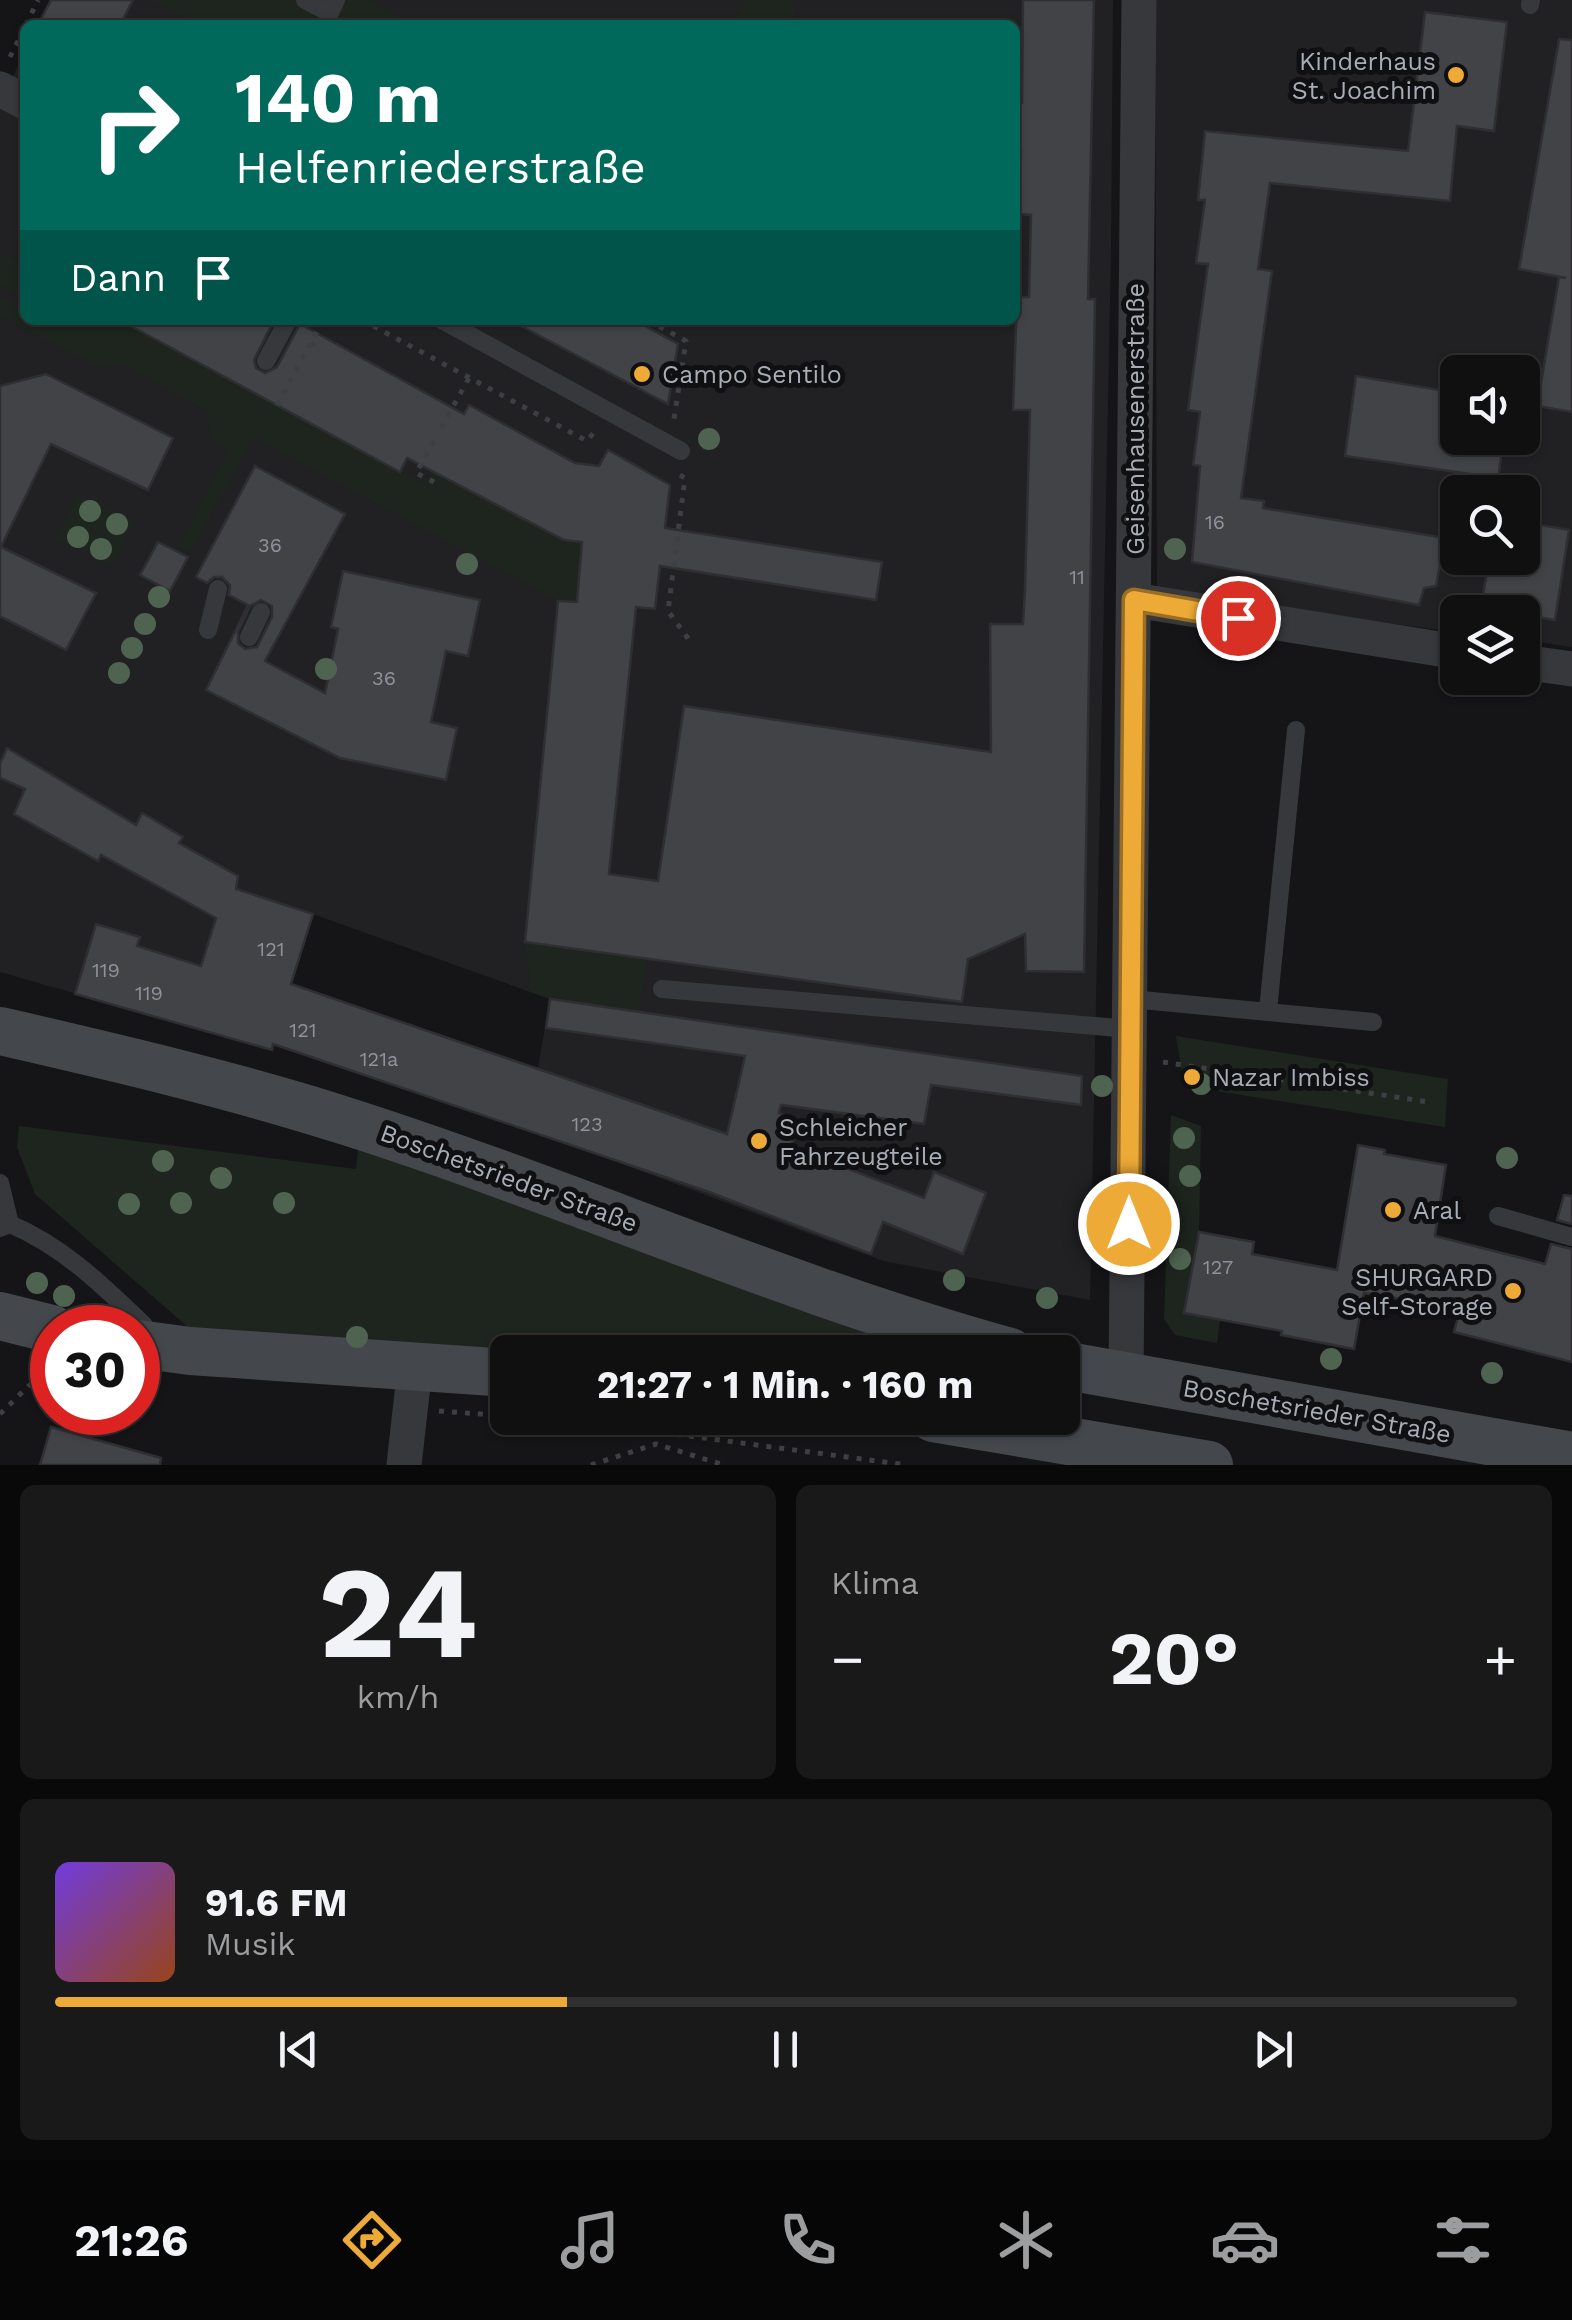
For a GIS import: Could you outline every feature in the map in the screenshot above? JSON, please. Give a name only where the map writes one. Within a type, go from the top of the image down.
[{"type":"main road","name":"Boschetsrieder Straße","points":[[0,1031],[351,1122],[957,1335]]},
{"type":"main road","points":[[0,1316],[30,1336]]},
{"type":"main road","points":[[160,1341],[190,1351],[490,1372]]},
{"type":"main road","name":"Boschetsrieder Straße","points":[[1080,1368],[1572,1456]]},
{"type":"main road","points":[[1031,1435],[1197,1464]]},
{"type":"street","name":"Geisenhausenerstraße","points":[[1126,1377],[1139,0]]},
{"type":"street","points":[[4,75],[20,96]]},
{"type":"street","points":[[1134,600],[1440,649]]},
{"type":"street","points":[[1540,665],[1572,669]]},
{"type":"street","points":[[404,1465],[416,1367]]},
{"type":"lane","points":[[305,0],[330,13],[336,0]]},
{"type":"lane","points":[[266,361],[285,325]]},
{"type":"lane","points":[[451,325],[681,451]]},
{"type":"lane","points":[[208,630],[218,589]]},
{"type":"lane","points":[[249,637],[261,612]]},
{"type":"lane","points":[[1268,1010],[1296,730]]},
{"type":"lane","points":[[662,990],[1130,1028],[1268,1010],[1373,1022]]},
{"type":"lane","points":[[0,1182],[5,1226],[41,1238],[87,1270],[116,1305]]},
{"type":"lane","points":[[1498,1216],[1572,1237]]},
{"type":"path","points":[[4,75],[20,39]]},
{"type":"path","points":[[277,405],[320,325]]},
{"type":"path","points":[[371,325],[587,441],[595,430],[610,438]]},
{"type":"path","points":[[657,325],[686,341],[674,424]]},
{"type":"path","points":[[311,343],[320,348]]},
{"type":"path","points":[[441,428],[469,378]]},
{"type":"path","points":[[434,441],[416,473],[434,482]]},
{"type":"path","points":[[670,470],[685,478],[668,611],[690,641]]},
{"type":"path","points":[[1130,1028],[1428,1102]]},
{"type":"path","points":[[0,1414],[30,1374]]},
{"type":"path","points":[[656,1444],[659,1435]]},
{"type":"path","points":[[683,1435],[908,1465]]},
{"type":"path","points":[[591,1465],[656,1444],[724,1465]]},
{"type":"shaded area","points":[[51,0],[1113,0],[1090,1300],[883,1261],[520,1126],[538,1067],[550,999],[313,914],[272,1050],[0,972],[0,105],[20,61],[20,325],[1020,325],[1020,20],[41,20]]},
{"type":"shaded area","points":[[151,0],[368,0],[405,20],[289,19],[192,20]]},
{"type":"shaded area","points":[[744,0],[794,3],[794,20],[735,20]]},
{"type":"shaded area","points":[[1155,0],[1572,0],[1572,647],[1540,642],[1540,595],[1440,595],[1440,630],[1157,593]]},
{"type":"shaded area","points":[[0,252],[20,263],[20,295],[0,285]]},
{"type":"shaded area","points":[[0,297],[20,307],[20,325],[130,325],[425,484],[432,471],[563,540],[582,542],[577,602],[558,601],[253,437],[191,553],[178,546],[229,450],[211,440],[207,411],[124,365],[99,367],[0,316]]},
{"type":"shaded area","points":[[77,494],[134,522],[113,566],[56,539]]},
{"type":"shaded area","points":[[525,942],[647,958],[639,1012],[550,999],[531,992]]},
{"type":"shaded area","points":[[1176,1036],[1448,1079],[1445,1127],[1184,1086]]},
{"type":"shaded area","points":[[1171,1115],[1201,1126],[1199,1232],[1220,1319],[1217,1343],[1175,1335],[1164,1319]]},
{"type":"shaded area","points":[[19,1126],[356,1169],[359,1140],[914,1335],[490,1335],[490,1351],[197,1335],[35,1194],[17,1147]]},
{"type":"building","points":[[51,0],[133,0],[123,20],[41,20]]},
{"type":"building","points":[[1023,0],[1094,0],[1088,299],[1095,299],[1084,972],[1026,971],[1025,934],[968,959],[962,1002],[525,942],[558,601],[577,602],[582,542],[564,540],[407,458],[400,472],[129,325],[272,325],[254,360],[256,368],[265,373],[277,367],[302,325],[464,414],[469,405],[575,463],[599,466],[608,450],[670,485],[665,528],[882,562],[876,600],[660,566],[655,609],[636,607],[609,874],[658,881],[684,706],[991,752],[990,624],[1023,624],[1025,589],[1030,410],[1013,410],[1016,325],[1020,325],[1020,297],[1029,297],[1031,215],[1020,214]]},
{"type":"building","points":[[1425,12],[1507,22],[1494,131],[1457,126],[1450,201],[1270,183],[1258,269],[1272,271],[1241,498],[1264,501],[1263,508],[1440,537],[1436,586],[1424,588],[1419,605],[1192,562],[1200,466],[1193,465],[1200,412],[1188,410],[1208,264],[1196,263],[1205,200],[1198,200],[1205,131],[1408,151]]},
{"type":"building","points":[[1559,39],[1572,40],[1572,412],[1540,407],[1559,277],[1566,278],[1519,269]]},
{"type":"building","name":"Campo Sentilo","points":[[519,325],[643,325],[678,344],[668,404]]},
{"type":"building","points":[[46,374],[173,438],[148,490],[51,444],[1,547],[96,593],[66,650],[0,616],[0,386]]},
{"type":"building","points":[[1356,376],[1440,390],[1440,455],[1501,455],[1498,475],[1345,456]]},
{"type":"building","points":[[255,466],[345,514],[265,661],[325,693],[338,629],[331,627],[343,571],[480,600],[468,656],[446,651],[431,722],[457,728],[446,780],[340,758],[206,690],[248,605],[229,595],[230,585],[222,577],[207,583],[196,577]],"holes":[[[261,600],[272,606],[272,617],[257,647],[245,649],[238,643],[238,632],[250,606]]]},
{"type":"building","points":[[1540,525],[1569,530],[1555,620],[1540,618],[1540,595],[1483,595],[1486,575],[1540,575]]},
{"type":"building","points":[[158,542],[188,557],[170,591],[140,575]]},
{"type":"building","points":[[7,748],[136,825],[142,813],[183,837],[179,843],[238,876],[236,889],[313,914],[291,984],[727,1134],[745,1056],[546,1028],[550,999],[1082,1076],[1081,1105],[931,1085],[924,1124],[781,1105],[779,1113],[799,1121],[791,1147],[924,1198],[934,1172],[986,1193],[963,1254],[883,1222],[871,1254],[709,1192],[273,1044],[272,1050],[75,994],[96,924],[140,937],[137,946],[201,966],[216,918],[101,855],[98,861],[14,814],[25,789],[0,778],[0,764]]},
{"type":"building","points":[[1358,1145],[1385,1150],[1384,1154],[1446,1165],[1435,1236],[1545,1264],[1551,1244],[1572,1249],[1572,1362],[1454,1332],[1459,1313],[1449,1311],[1450,1307],[1364,1293],[1354,1349],[1184,1313],[1199,1232],[1254,1242],[1252,1254],[1337,1270]]},
{"type":"building","points":[[1564,1195],[1572,1196],[1572,1224],[1557,1220]]},
{"type":"building","points":[[49,1435],[79,1435],[161,1458],[160,1465],[40,1465]]},
{"type":"place","name":"Kinderhaus St. Joachim","points":[[1456,75]]},
{"type":"place","name":"Campo Sentilo","points":[[642,374]]},
{"type":"place","name":"Nazar Imbiss","points":[[1192,1077]]},
{"type":"place","name":"Schleicher Fahrzeugteile","points":[[759,1141]]},
{"type":"place","name":"Aral","points":[[1393,1210]]},
{"type":"place","name":"SHURGARD Self-Storage","points":[[1513,1291]]},
{"type":"route","points":[[1129,1224],[1134,600],[1238,618]]}]
